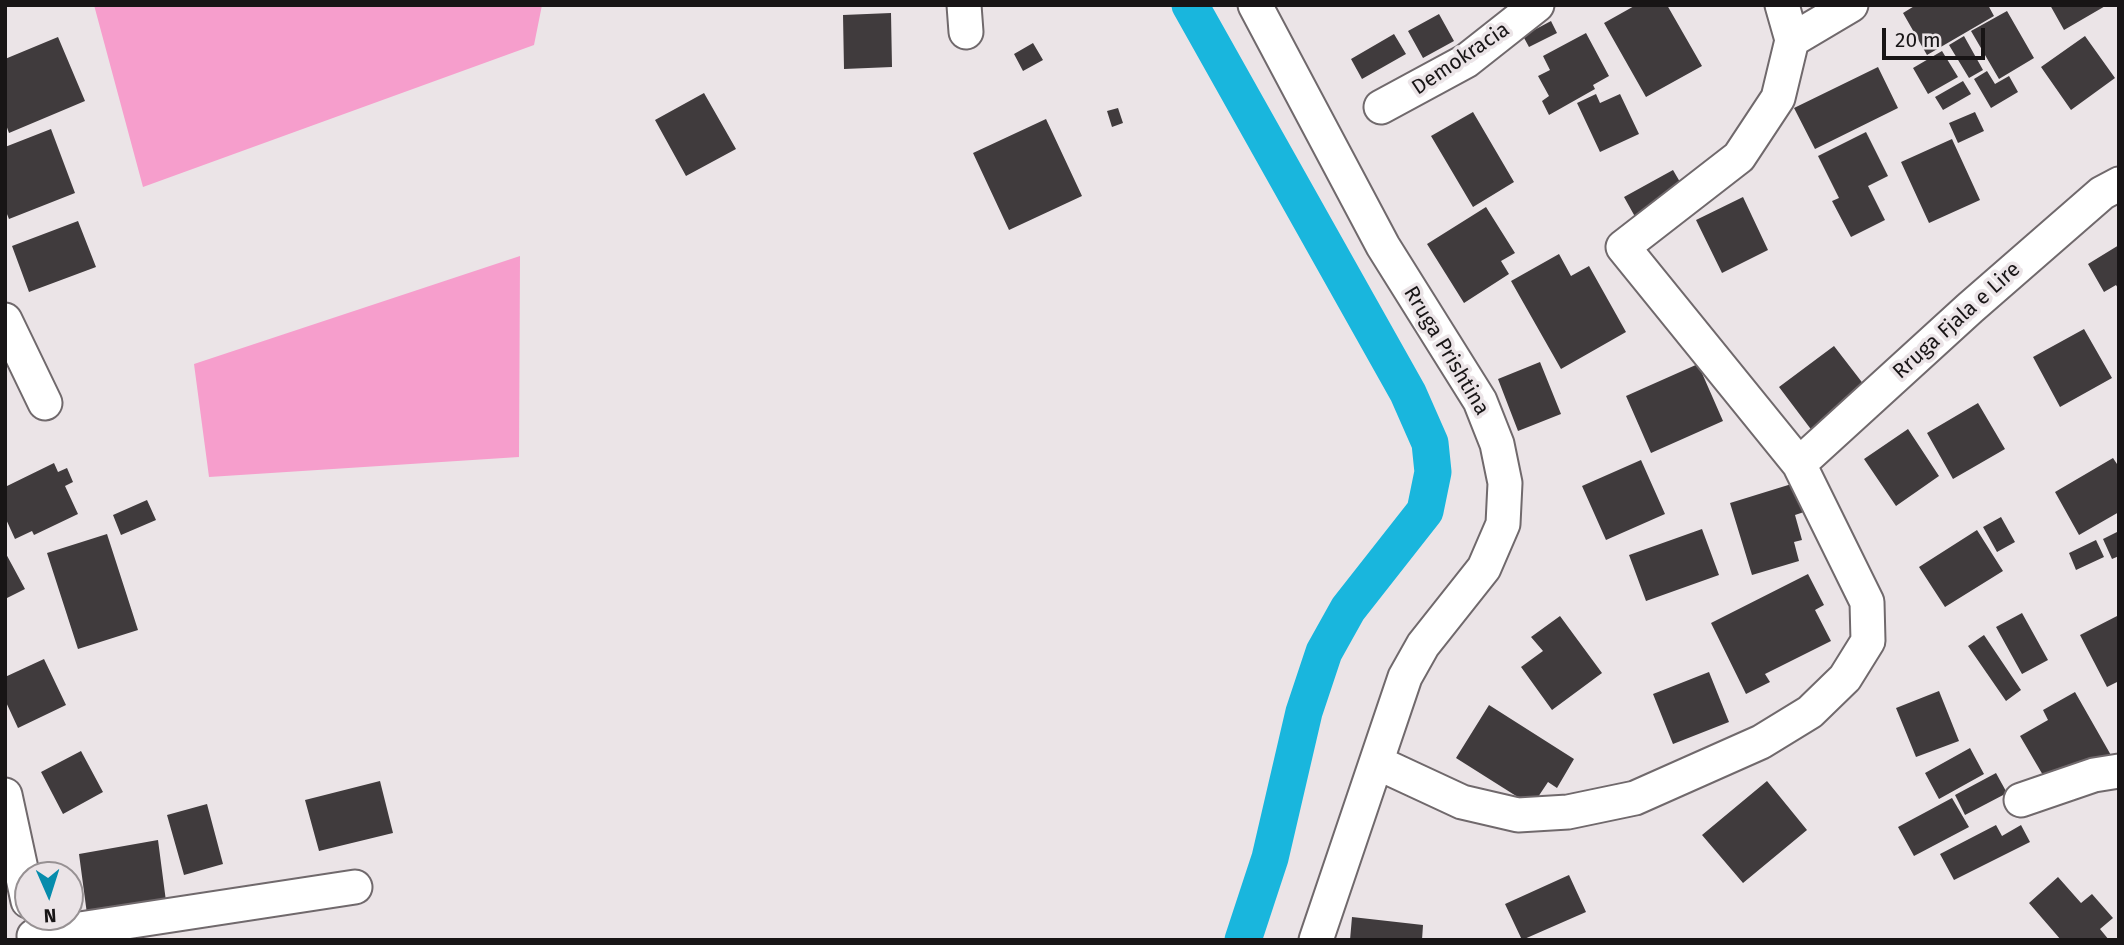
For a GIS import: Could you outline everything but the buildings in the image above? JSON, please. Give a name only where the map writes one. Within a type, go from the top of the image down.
[{"type":"street","name":"Rruga Prishtina","points":[[1255,5],[1383,246],[1480,401],[1497,444],[1505,483],[1503,524],[1483,568],[1423,645],[1405,677],[1317,940]]},
{"type":"street","name":"Demokracia","points":[[1381,107],[1457,66],[1537,5]]},
{"type":"street","points":[[1378,763],[1462,802],[1518,815],[1568,811],[1635,798],[1761,742],[1810,712],[1845,678],[1868,640],[1867,602],[1799,464],[1623,247],[1740,157],[1779,98],[1792,40],[1782,5]]},
{"type":"street","points":[[1792,40],[1851,5]]},
{"type":"street","name":"Rruga Fjala e Lire","points":[[1799,464],[1990,290],[2102,193],[2119,184]]},
{"type":"street","points":[[5,320],[45,403]]},
{"type":"street","points":[[2021,800],[2094,775],[2119,771]]},
{"type":"street","points":[[5,795],[19,861]]},
{"type":"street","points":[[84,924],[355,887]]},
{"type":"shaded area","points":[[94,5],[542,5],[534,45],[143,187]]},
{"type":"shaded area","points":[[520,256],[519,457],[209,477],[194,364]]},
{"type":"waterway","points":[[1190,5],[1408,393],[1430,443],[1433,472],[1425,511],[1348,609],[1324,652],[1304,712],[1270,858],[1243,940]]}]
